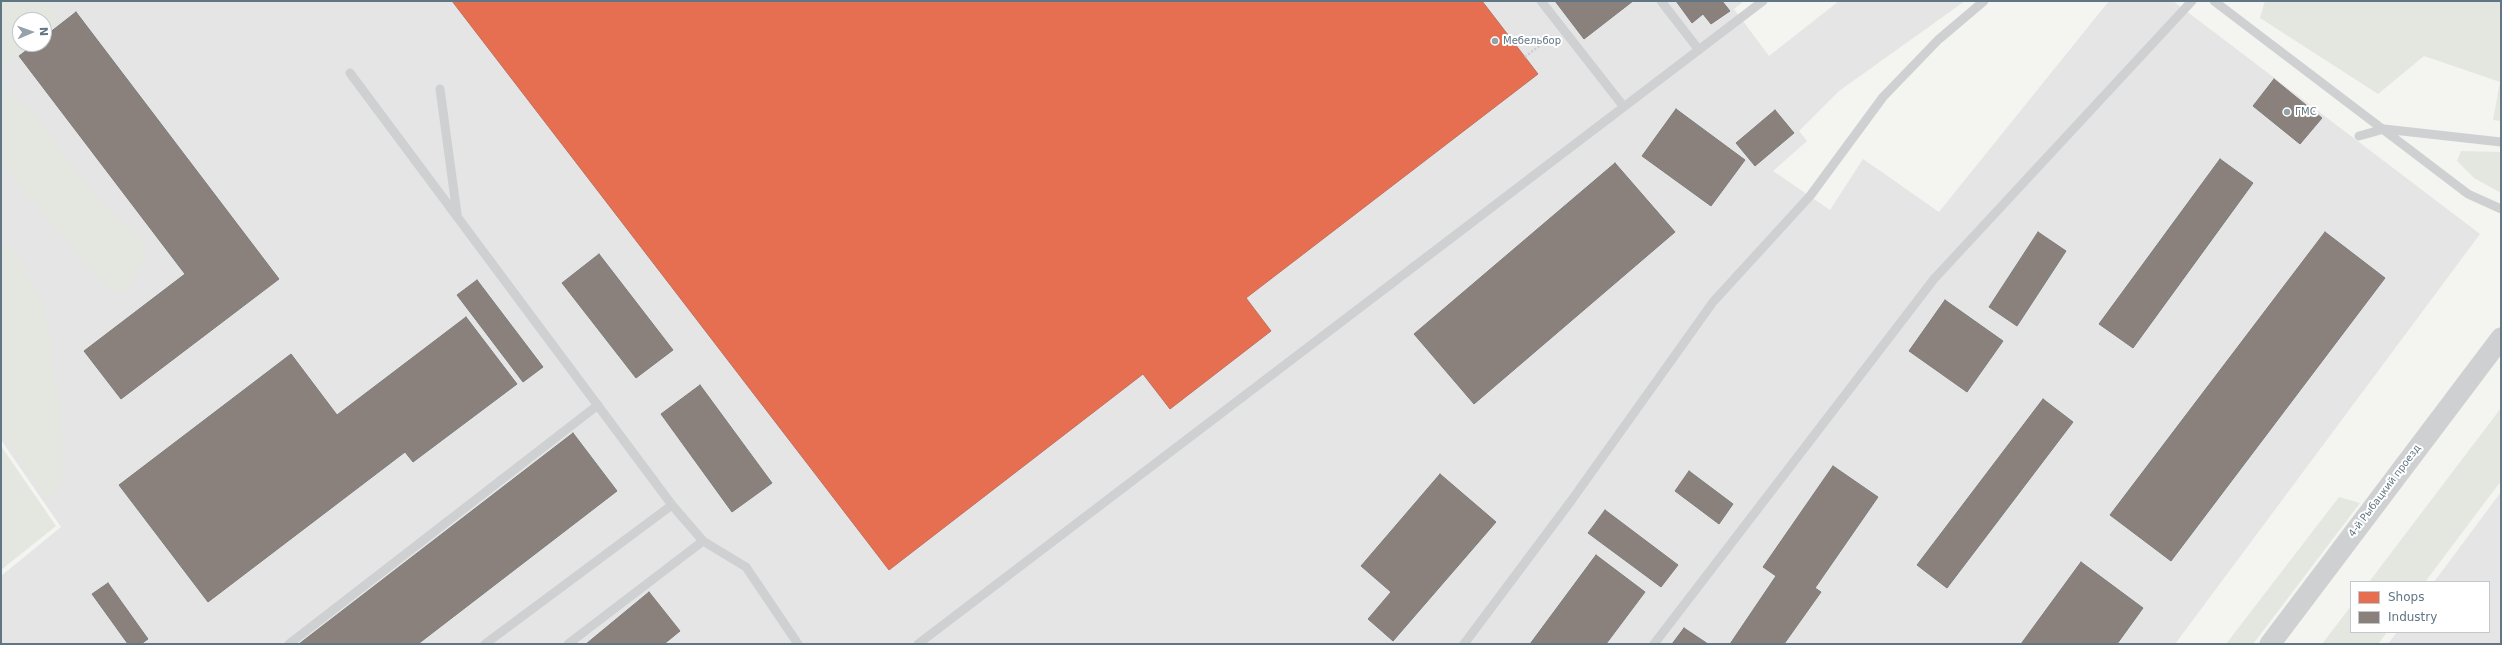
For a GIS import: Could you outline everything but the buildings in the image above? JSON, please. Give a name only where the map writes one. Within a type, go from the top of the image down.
[{"type":"street","name":"4-й Рыбацкий проезд","points":[[2270,644],[2501,338]]},
{"type":"lane","points":[[1542,1],[1624,107]]},
{"type":"lane","points":[[1661,1],[1699,50]]},
{"type":"lane","points":[[918,644],[1763,1]]},
{"type":"lane","points":[[1464,644],[1571,501],[1713,302],[1810,196],[1883,97],[1938,40],[1984,1]]},
{"type":"lane","points":[[1654,644],[1934,279],[2192,1]]},
{"type":"lane","points":[[2214,1],[2468,194],[2501,209]]},
{"type":"lane","points":[[350,74],[672,505],[703,541],[746,567],[797,644]]},
{"type":"lane","points":[[440,88],[457,216]]},
{"type":"lane","points":[[2359,136],[2384,129],[2501,142]]},
{"type":"lane","points":[[289,644],[598,405]]},
{"type":"lane","points":[[485,644],[672,505]]},
{"type":"lane","points":[[568,644],[703,541]]},
{"type":"path","points":[[1525,57],[1562,28]]},
{"type":"shaded area","points":[[1,1],[1744,1],[1734,9],[1769,56],[1839,1],[1965,1],[1839,91],[1799,131],[1807,141],[1773,171],[1830,210],[1863,159],[1939,212],[2109,1],[2173,1],[2480,234],[2175,644],[1,644],[1,576],[61,527],[1,440]]},
{"type":"shaded area","points":[[1,1],[46,1],[59,21],[52,27],[52,12],[12,12],[12,52],[21,52],[4,66],[1,71]]},
{"type":"shaded area","points":[[2265,1],[2501,1],[2501,121],[2493,120],[2500,82],[2424,56],[2378,94],[2260,18]]},
{"type":"shaded area","points":[[1,87],[37,116],[55,145],[108,210],[135,231],[143,243],[144,260],[127,290],[110,291],[29,197],[1,160]]},
{"type":"shaded area","points":[[2461,151],[2501,152],[2501,193],[2474,178],[2457,161]]},
{"type":"shaded area","points":[[1,243],[15,253],[46,311],[53,375],[62,408],[63,471],[59,488],[48,500],[1,432]]},
{"type":"shaded area","points":[[2501,408],[2501,481],[2426,581],[2370,581]]},
{"type":"shaded area","points":[[1,446],[56,526],[1,570]]},
{"type":"shaded area","points":[[2501,492],[2501,644],[2388,644],[2396,633],[2490,633],[2490,581],[2435,581]]},
{"type":"shaded area","points":[[2339,497],[2360,503],[2253,644],[2226,644]]},
{"type":"shaded area","points":[[2350,607],[2350,633],[2386,633],[2378,644],[2322,644]]},
{"type":"place","name":"Мебельбор","points":[[1495,41]]},
{"type":"place","name":"ГМС","points":[[2287,112]]}]
